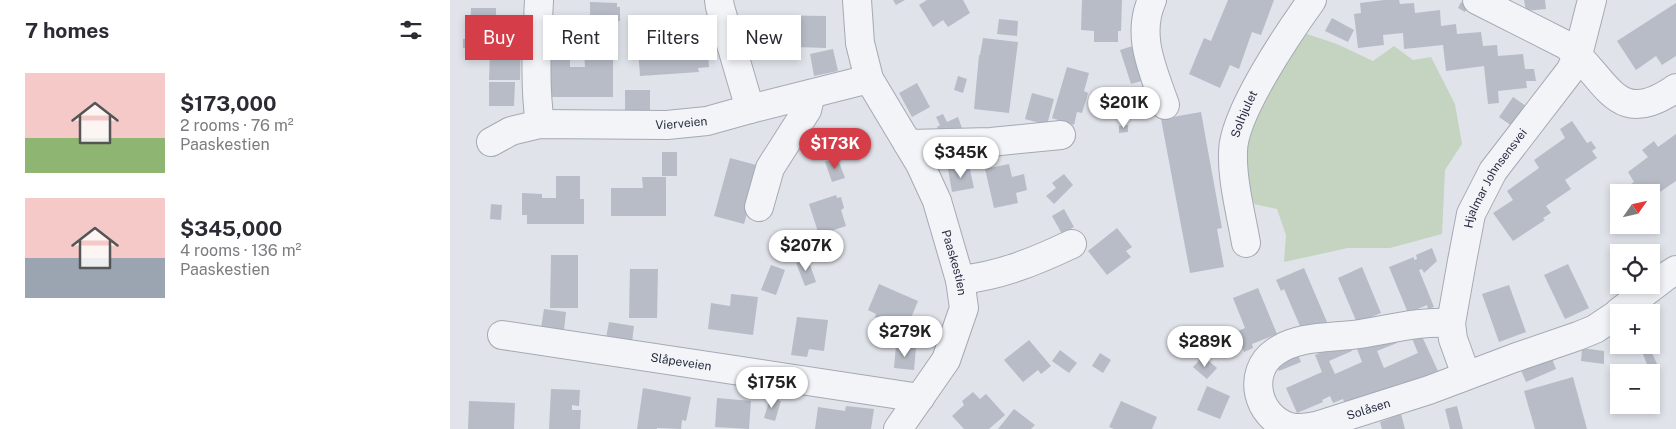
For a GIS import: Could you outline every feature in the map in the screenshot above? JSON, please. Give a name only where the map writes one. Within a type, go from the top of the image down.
[{"type":"street","points":[[539,0],[536,64],[537,102],[540,124]]},
{"type":"street","points":[[719,0],[750,108]]},
{"type":"street","name":"Paaskestien","points":[[857,0],[860,43],[869,79],[920,164],[937,201],[960,280],[964,308],[946,360],[898,429]]},
{"type":"street","points":[[1152,0],[1145,21],[1144,35],[1164,105]]},
{"type":"street","name":"Solhjulet","points":[[1246,243],[1234,169],[1232,151],[1234,136],[1262,77],[1312,0]]},
{"type":"street","points":[[1477,0],[1566,45],[1578,55],[1620,100],[1640,106],[1652,102],[1676,88]]},
{"type":"street","name":"Hjalmar Johnsensvei","points":[[1466,374],[1453,339],[1451,323],[1472,214],[1494,171],[1570,71],[1578,55],[1592,0]]},
{"type":"street","name":"Vierveien","points":[[491,142],[511,131],[540,124],[667,125],[707,121],[750,108],[869,79]]},
{"type":"street","points":[[759,207],[770,168],[807,110],[811,94]]},
{"type":"street","points":[[908,144],[991,142],[1061,134]]},
{"type":"street","points":[[960,280],[1009,270],[1072,244]]},
{"type":"street","name":"Solåsen","points":[[1630,304],[1664,277],[1676,270]]},
{"type":"street","name":"Solåsen","points":[[1451,323],[1422,322],[1298,342],[1286,346],[1270,356],[1260,370],[1257,383],[1260,399],[1277,422],[1290,427],[1316,426],[1420,393],[1466,374],[1578,336],[1595,329],[1610,319]]},
{"type":"street","name":"Slåpeveien","points":[[502,336],[920,398]]},
{"type":"green space","points":[[1304,33],[1337,44],[1373,61],[1394,46],[1413,60],[1431,57],[1455,104],[1462,144],[1445,170],[1442,234],[1390,248],[1348,248],[1284,262],[1286,235],[1277,209],[1254,204],[1241,155],[1266,87]]},
{"type":"building","points":[[893,0],[905,0],[896,5]]},
{"type":"building","points":[[927,0],[963,0],[970,13],[948,27],[943,20],[933,27],[919,5]]},
{"type":"building","points":[[1082,0],[1122,0],[1121,31],[1118,31],[1118,42],[1094,42],[1094,31],[1081,30]]},
{"type":"building","points":[[1228,0],[1274,0],[1261,35],[1252,32],[1239,69],[1230,65],[1220,88],[1189,74],[1204,38],[1211,41]]},
{"type":"building","points":[[1399,0],[1400,4],[1414,3],[1415,13],[1440,10],[1441,26],[1456,24],[1457,34],[1481,32],[1483,46],[1497,45],[1498,56],[1523,54],[1525,69],[1534,69],[1536,81],[1526,81],[1527,88],[1498,91],[1499,103],[1488,104],[1484,66],[1446,71],[1443,45],[1404,49],[1403,33],[1383,35],[1384,45],[1358,48],[1354,14],[1361,13],[1360,3]]},
{"type":"building","points":[[1524,0],[1545,0],[1546,9],[1526,11]]},
{"type":"building","points":[[590,2],[617,3],[617,7],[620,7],[620,21],[618,21],[618,15],[590,15]]},
{"type":"building","points":[[1461,2],[1468,6],[1465,12],[1458,8]]},
{"type":"building","points":[[1676,3],[1676,56],[1662,65],[1656,56],[1636,70],[1617,41]]},
{"type":"building","points":[[471,8],[496,8],[496,15],[471,15]]},
{"type":"building","points":[[801,16],[826,16],[826,48],[801,47]]},
{"type":"building","points":[[1332,18],[1354,30],[1348,42],[1325,31]]},
{"type":"building","points":[[999,19],[1018,21],[1017,36],[997,34]]},
{"type":"building","points":[[983,38],[1018,42],[1009,113],[974,109],[979,55]]},
{"type":"building","points":[[463,39],[465,39],[465,48],[463,48]]},
{"type":"building","points":[[1139,44],[1149,79],[1131,84],[1120,50]]},
{"type":"building","points":[[833,49],[838,71],[814,76],[810,54]]},
{"type":"building","points":[[490,60],[520,60],[520,80],[489,80]]},
{"type":"building","points":[[549,60],[570,60],[570,67],[585,67],[585,60],[613,60],[613,97],[549,97]]},
{"type":"building","points":[[639,60],[709,60],[709,67],[698,68],[699,72],[640,76]]},
{"type":"building","points":[[1067,67],[1089,73],[1084,91],[1088,93],[1082,113],[1077,112],[1074,125],[1052,118]]},
{"type":"building","points":[[958,76],[967,79],[963,93],[954,90]]},
{"type":"building","points":[[489,82],[515,82],[514,106],[489,106]]},
{"type":"building","points":[[917,83],[930,107],[912,117],[899,93]]},
{"type":"building","points":[[625,90],[650,90],[650,112],[625,112]]},
{"type":"building","points":[[1032,93],[1054,99],[1047,125],[1025,119]]},
{"type":"building","points":[[1513,97],[1526,106],[1512,126],[1499,117]]},
{"type":"building","points":[[1201,112],[1222,228],[1217,229],[1224,267],[1190,273],[1161,119]]},
{"type":"building","points":[[943,114],[947,122],[958,117],[963,131],[942,140],[937,127],[940,125],[936,117]]},
{"type":"building","points":[[1572,121],[1587,143],[1591,141],[1596,148],[1592,151],[1597,158],[1565,180],[1571,189],[1546,206],[1551,213],[1543,218],[1545,220],[1513,241],[1493,213],[1513,200],[1507,191],[1539,168],[1534,160],[1565,138],[1560,129]]},
{"type":"building","points":[[1128,125],[1128,132],[1119,133],[1119,126]]},
{"type":"building","points":[[1676,134],[1676,181],[1660,192],[1660,184],[1631,184],[1634,182],[1628,172],[1648,157],[1642,150],[1654,141],[1658,147]]},
{"type":"building","points":[[662,152],[677,152],[677,176],[662,176]]},
{"type":"building","points":[[837,157],[845,178],[832,182],[825,162]]},
{"type":"building","points":[[730,158],[760,166],[744,224],[714,216]]},
{"type":"building","points":[[1009,164],[1012,177],[1024,174],[1027,190],[1016,193],[1018,203],[994,208],[985,169]]},
{"type":"building","points":[[969,165],[974,188],[952,192],[948,169]]},
{"type":"building","points":[[1064,174],[1073,185],[1054,204],[1046,196],[1056,188],[1052,183]]},
{"type":"building","points":[[556,176],[580,176],[580,199],[584,199],[584,224],[527,224],[527,215],[522,215],[522,193],[542,194],[542,198],[556,198]]},
{"type":"building","points":[[642,177],[666,177],[666,216],[611,216],[611,188],[643,188]]},
{"type":"building","points":[[836,195],[837,198],[841,197],[844,208],[841,210],[846,226],[819,235],[809,204]]},
{"type":"building","points":[[491,204],[502,205],[501,220],[490,219]]},
{"type":"building","points":[[1064,209],[1074,227],[1062,234],[1052,216]]},
{"type":"building","points":[[1117,228],[1132,247],[1126,251],[1131,257],[1107,275],[1088,251]]},
{"type":"building","points":[[1432,248],[1437,261],[1424,273],[1422,269],[1419,270],[1434,307],[1428,309],[1427,305],[1408,313],[1389,267],[1414,257],[1414,260],[1417,259],[1416,255]]},
{"type":"building","points":[[551,255],[578,255],[578,308],[550,308]]},
{"type":"building","points":[[808,259],[816,282],[805,286],[796,263]]},
{"type":"building","points":[[1568,264],[1589,308],[1565,319],[1544,275]]},
{"type":"building","points":[[771,265],[785,270],[776,295],[761,290]]},
{"type":"building","points":[[1362,267],[1381,313],[1357,323],[1338,278]]},
{"type":"building","points":[[1304,268],[1327,322],[1303,333],[1284,289],[1281,291],[1276,280]]},
{"type":"building","points":[[630,269],[658,269],[657,318],[629,318]]},
{"type":"building","points":[[879,284],[918,301],[906,330],[893,325],[894,320],[890,318],[888,322],[875,317],[876,314],[868,310]]},
{"type":"building","points":[[1509,285],[1526,332],[1499,342],[1482,294]]},
{"type":"building","points":[[1258,288],[1277,334],[1252,344],[1253,348],[1244,352],[1236,332],[1245,328],[1233,298]]},
{"type":"building","points":[[731,294],[758,297],[753,335],[708,329],[711,303],[730,306]]},
{"type":"building","points":[[544,309],[566,312],[564,330],[541,328]]},
{"type":"building","points":[[797,317],[828,320],[824,351],[809,349],[807,357],[791,355]]},
{"type":"building","points":[[609,322],[634,326],[632,342],[606,338]]},
{"type":"building","points":[[1420,332],[1438,371],[1364,402],[1362,396],[1345,404],[1343,399],[1333,403],[1330,396],[1322,400],[1323,402],[1297,413],[1286,388],[1322,372],[1315,355],[1348,341],[1352,351],[1329,361],[1335,374],[1362,362],[1357,349],[1393,333],[1397,343],[1377,351],[1384,368],[1418,353],[1411,336]]},
{"type":"building","points":[[1029,340],[1051,366],[1041,374],[1038,370],[1023,382],[1004,360]]},
{"type":"building","points":[[896,345],[916,347],[914,370],[894,368]]},
{"type":"building","points":[[1582,348],[1604,351],[1604,364],[1581,361]]},
{"type":"building","points":[[1060,350],[1077,363],[1069,373],[1052,361]]},
{"type":"building","points":[[1297,352],[1301,362],[1279,371],[1275,362]]},
{"type":"building","points":[[1100,353],[1111,360],[1103,373],[1092,366]]},
{"type":"building","points":[[1643,354],[1652,354],[1657,364],[1647,364]]},
{"type":"building","points":[[1203,356],[1217,368],[1207,379],[1193,367]]},
{"type":"building","points":[[1551,356],[1556,369],[1526,382],[1520,368]]},
{"type":"building","points":[[1573,377],[1587,429],[1535,429],[1524,391]]},
{"type":"building","points":[[1207,386],[1230,396],[1220,419],[1197,410]]},
{"type":"building","points":[[643,388],[691,397],[686,421],[682,420],[681,429],[637,429]]},
{"type":"building","points":[[551,389],[580,390],[579,406],[572,405],[572,410],[581,410],[580,429],[549,429]]},
{"type":"building","points":[[973,392],[980,399],[986,394],[1005,415],[989,429],[964,429],[952,416],[964,405],[962,401]]},
{"type":"building","points":[[717,398],[751,401],[749,429],[715,427]]},
{"type":"building","points":[[770,398],[781,401],[775,421],[764,418]]},
{"type":"building","points":[[469,401],[515,403],[514,429],[468,429]]},
{"type":"building","points":[[1121,401],[1157,417],[1152,429],[1114,429],[1109,427]]},
{"type":"building","points":[[846,406],[874,409],[871,429],[815,429],[818,407],[845,411]]},
{"type":"building","points":[[1457,406],[1463,429],[1450,429],[1445,409]]},
{"type":"building","points":[[1014,409],[1035,425],[1031,429],[998,429]]},
{"type":"building","points":[[1401,414],[1405,429],[1382,429],[1380,422]]}]
